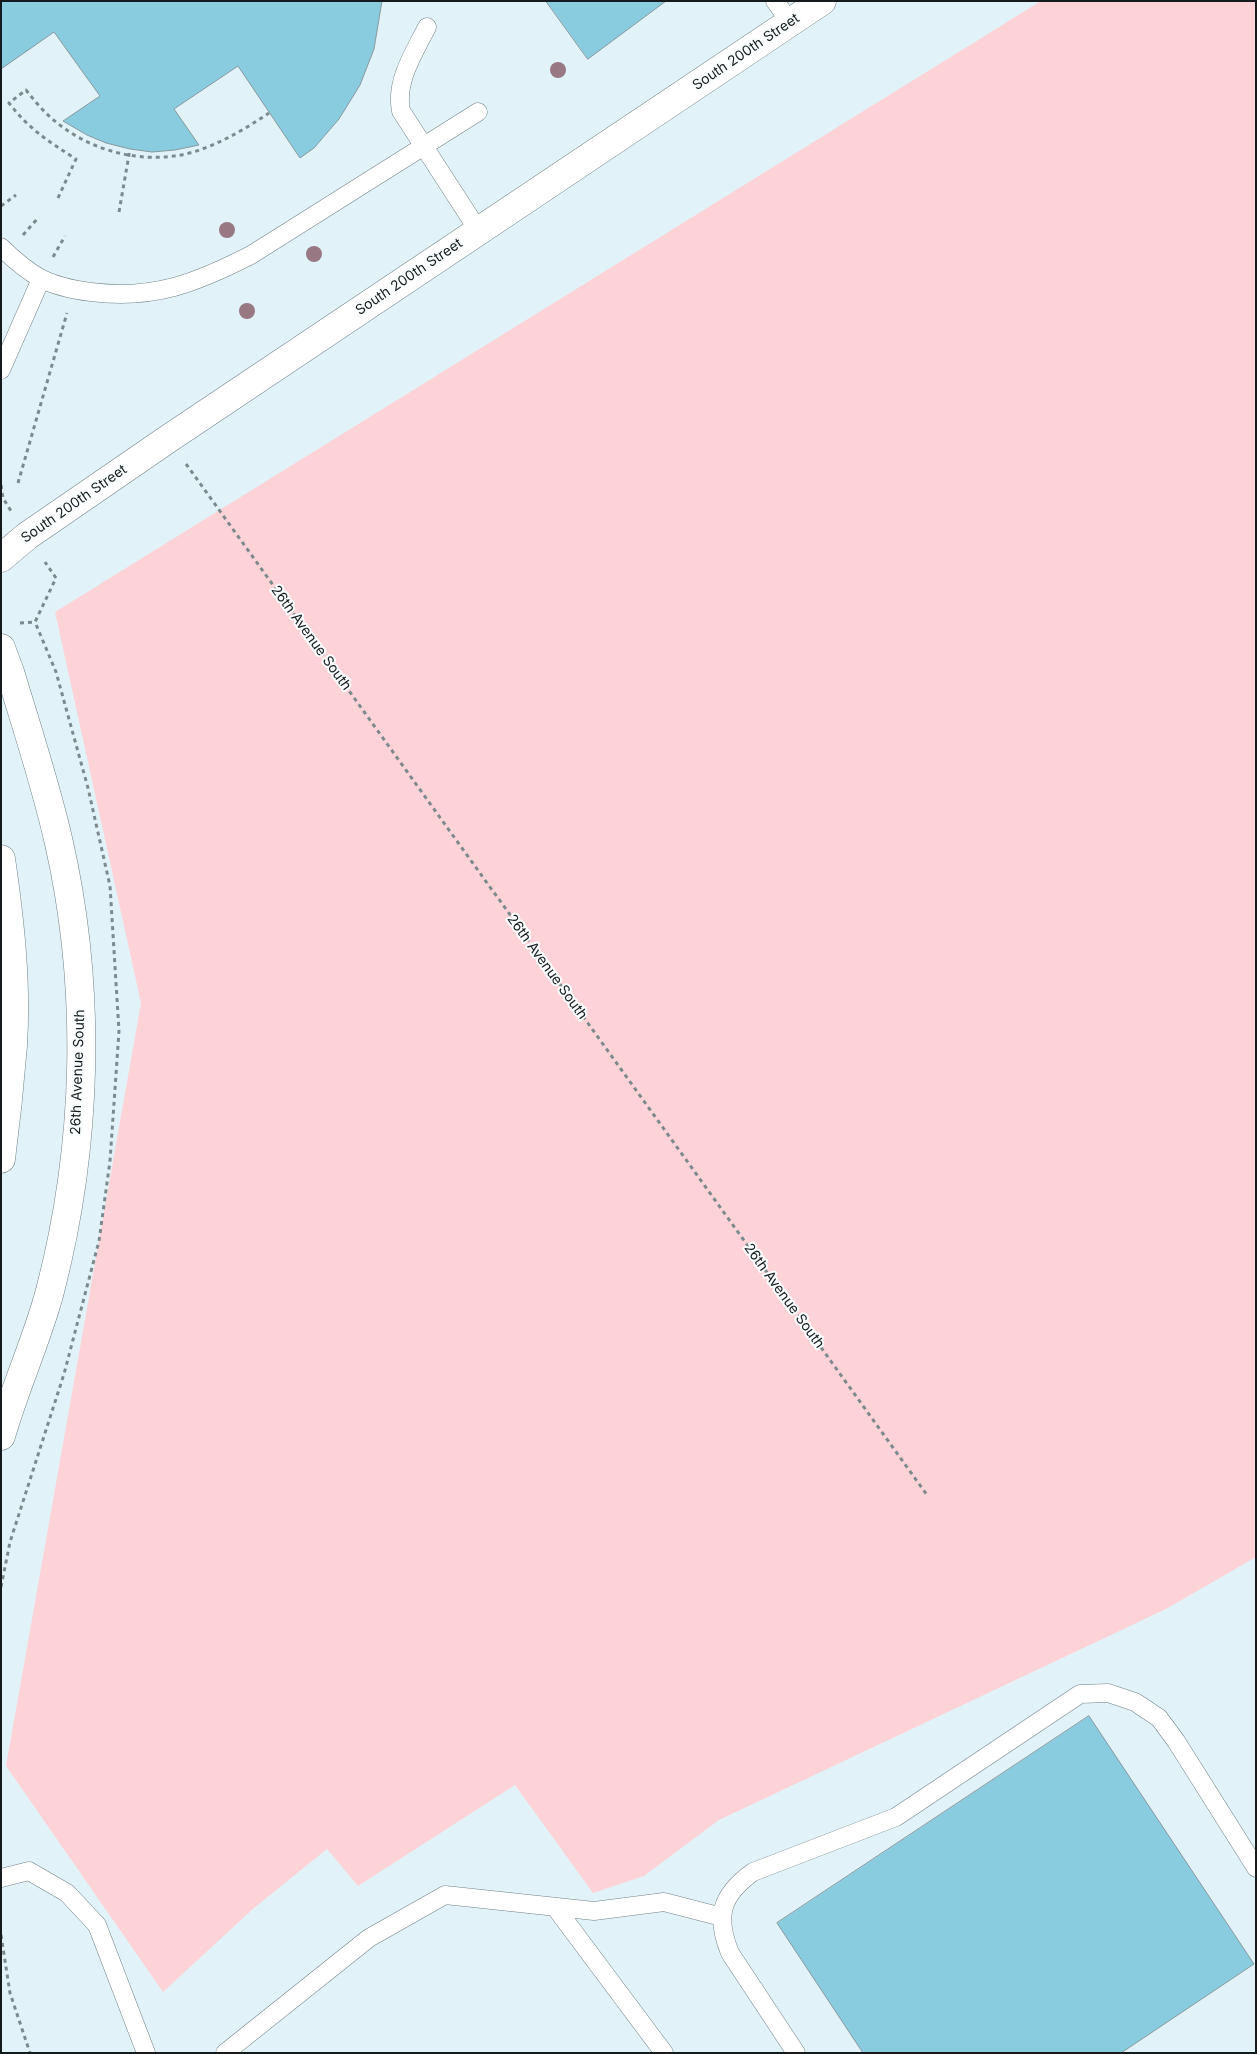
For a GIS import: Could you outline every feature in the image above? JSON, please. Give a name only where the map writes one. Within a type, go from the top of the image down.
[{"type":"main road","name":"South 200th Street","points":[[1,558],[27,536],[168,439],[478,230],[783,12],[822,1]]},
{"type":"main road","name":"26th Avenue South","points":[[1,648],[10,672],[59,842],[77,950],[82,1036],[80,1091],[74,1153],[70,1193],[62,1239],[50,1291],[1,1436]]},
{"type":"main road","points":[[1,859],[10,922],[14,994],[13,1044],[1,1159]]},
{"type":"lane","points":[[427,27],[405,71],[398,98],[400,111],[478,230]]},
{"type":"lane","points":[[1,248],[41,279],[77,291],[111,295],[144,294],[180,287],[216,273],[251,256],[478,112]]},
{"type":"lane","points":[[1,370],[41,279]]},
{"type":"lane","points":[[796,2053],[730,1953],[723,1935],[722,1917],[727,1898],[738,1883],[753,1872],[896,1817],[1080,1694],[1108,1693],[1135,1702],[1159,1718],[1176,1741],[1256,1868]]},
{"type":"lane","points":[[1,1878],[30,1871],[68,1893],[97,1924],[146,2053]]},
{"type":"lane","points":[[225,2053],[369,1938],[446,1895],[594,1912],[664,1902],[722,1917]]},
{"type":"lane","points":[[555,1907],[664,2053]]},
{"type":"path","points":[[58,198],[76,159],[27,125],[9,103],[26,90],[50,118],[79,138],[129,155],[163,157],[201,150],[226,139],[270,113]]},
{"type":"path","points":[[119,212],[130,149]]},
{"type":"path","points":[[1,206],[16,195]]},
{"type":"path","points":[[18,483],[68,311]]},
{"type":"path","name":"26th Avenue South","points":[[168,439],[927,1495]]},
{"type":"path","points":[[1,485],[3,498]]},
{"type":"path","points":[[20,623],[34,622],[56,578],[49,568]]},
{"type":"path","points":[[1,1935],[10,1993],[30,2053]]},
{"type":"shaded area","points":[[1041,1],[1256,1],[1256,1557],[1166,1609],[719,1820],[644,1876],[593,1893],[515,1785],[358,1886],[327,1849],[254,1908],[163,1992],[6,1766],[141,1003],[55,612]]},
{"type":"building","points":[[1,1],[382,1],[374,49],[360,85],[339,119],[314,148],[300,158],[238,66],[174,109],[199,145],[152,152],[106,143],[87,135],[63,121],[100,96],[54,32],[1,69]]},
{"type":"building","points":[[546,1],[666,1],[588,59]]},
{"type":"building","points":[[1089,1716],[1254,1964],[1121,2053],[863,2053],[777,1923]]}]
